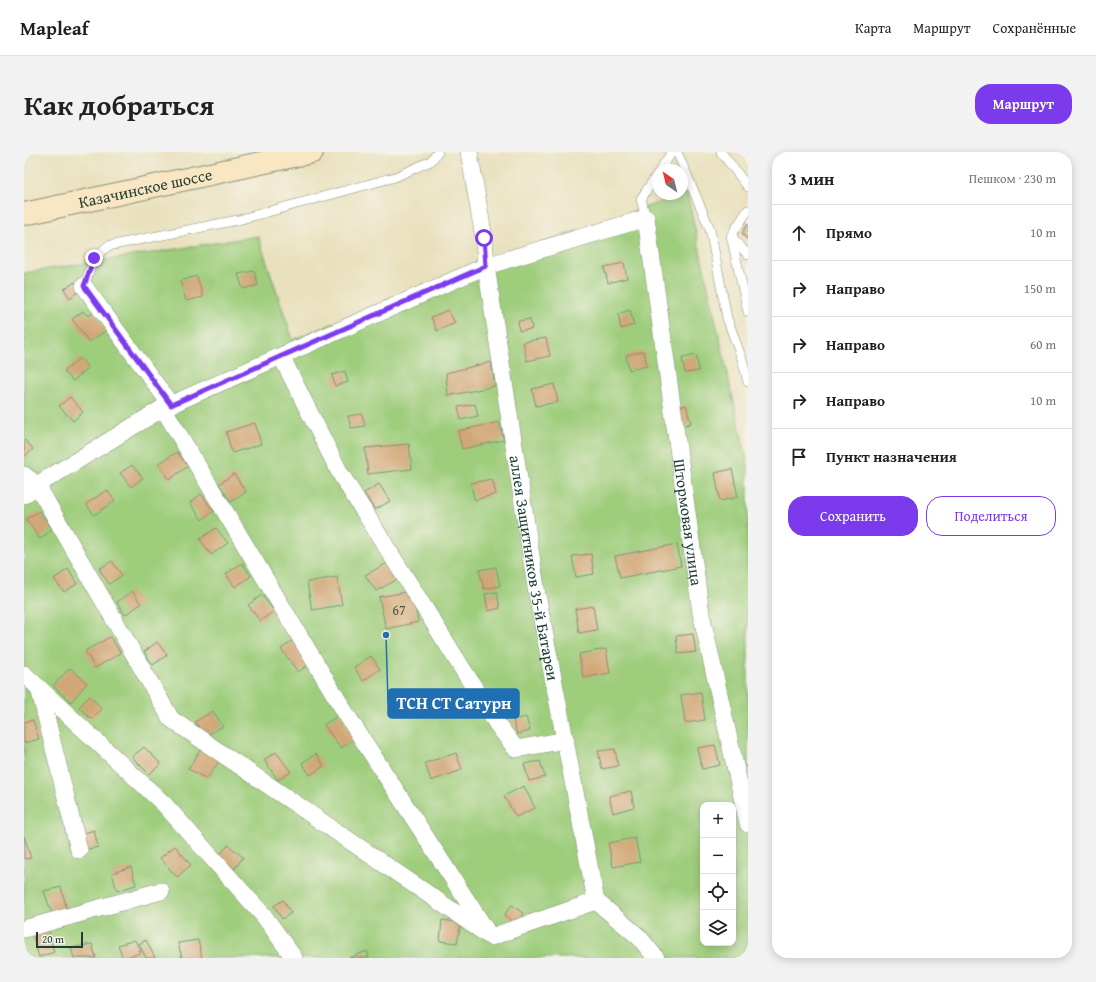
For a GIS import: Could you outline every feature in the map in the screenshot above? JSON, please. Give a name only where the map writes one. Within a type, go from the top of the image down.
[{"type":"main road","name":"Казачинское шоссе","points":[[24,214],[312,152]]},
{"type":"street","name":"аллея Защитников 35-й Батареи","points":[[469,152],[484,238],[486,266],[538,594],[596,901]]},
{"type":"street","points":[[24,496],[31,480],[167,406],[486,266],[646,218]]},
{"type":"street","name":"Штормовая улица","points":[[646,218],[701,613],[748,824]]},
{"type":"street","points":[[84,286],[167,406],[348,717],[491,937]]},
{"type":"street","points":[[280,356],[340,473],[497,724],[516,749],[566,740]]},
{"type":"street","points":[[31,480],[171,719],[491,937]]},
{"type":"street","points":[[24,674],[164,804],[264,916],[294,958]]},
{"type":"street","points":[[39,688],[78,850]]},
{"type":"street","points":[[24,929],[161,890]]},
{"type":"street","points":[[491,937],[596,901],[639,937],[656,958]]},
{"type":"lane","points":[[84,286],[94,258],[108,246],[238,220],[395,177],[431,161],[438,152]]},
{"type":"lane","points":[[664,164],[672,152]]},
{"type":"lane","points":[[677,152],[710,229],[727,318],[742,359],[748,382]]},
{"type":"lane","points":[[720,152],[748,187]]},
{"type":"lane","points":[[646,218],[641,199],[652,182]]},
{"type":"lane","points":[[748,210],[731,236],[748,312]]},
{"type":"lane","points":[[731,236],[748,255]]},
{"type":"green space","points":[[688,197],[748,465],[748,958],[24,958],[24,273],[258,236],[293,340],[480,264],[667,200],[688,200]]},
{"type":"building","points":[[748,224],[748,240],[742,233]]},
{"type":"building","points":[[624,263],[627,278],[608,283],[604,267]]},
{"type":"building","points":[[254,271],[258,285],[243,289],[238,274]]},
{"type":"building","points":[[197,276],[203,297],[186,301],[180,281]]},
{"type":"building","points":[[75,282],[80,290],[70,298],[64,289]]},
{"type":"building","points":[[448,310],[455,323],[437,331],[431,317]]},
{"type":"building","points":[[630,310],[634,325],[621,329],[618,314]]},
{"type":"building","points":[[83,311],[88,316],[95,312],[107,330],[89,342],[72,319]]},
{"type":"building","points":[[530,319],[532,329],[519,331],[518,321]]},
{"type":"building","points":[[546,338],[550,356],[527,361],[523,342]]},
{"type":"building","points":[[644,351],[647,366],[629,370],[626,355]]},
{"type":"building","points":[[696,355],[699,371],[685,373],[682,358]]},
{"type":"building","points":[[80,358],[88,368],[73,381],[64,371]]},
{"type":"building","points":[[491,362],[495,386],[448,396],[446,373]]},
{"type":"building","points":[[345,371],[348,382],[335,386],[332,375]]},
{"type":"building","points":[[554,384],[558,402],[536,406],[532,389]]},
{"type":"building","points":[[70,397],[83,412],[73,421],[59,406]]},
{"type":"building","points":[[475,404],[478,416],[461,420],[458,407]]},
{"type":"building","points":[[686,405],[691,423],[679,427],[675,408]]},
{"type":"building","points":[[362,414],[365,426],[351,428],[348,416]]},
{"type":"building","points":[[499,422],[504,440],[462,449],[458,431]]},
{"type":"building","points":[[255,423],[261,444],[232,453],[226,432]]},
{"type":"building","points":[[25,440],[33,449],[24,457],[24,441]]},
{"type":"building","points":[[409,444],[412,469],[368,474],[365,448]]},
{"type":"building","points":[[177,452],[188,466],[169,480],[158,464]]},
{"type":"building","points":[[132,465],[143,478],[131,487],[120,473]]},
{"type":"building","points":[[732,469],[738,497],[720,501],[715,473]]},
{"type":"building","points":[[234,474],[246,492],[231,502],[219,484]]},
{"type":"building","points":[[492,479],[496,494],[475,500],[470,483]]},
{"type":"building","points":[[379,484],[390,501],[375,510],[364,493]]},
{"type":"building","points":[[107,490],[115,501],[94,515],[86,504]]},
{"type":"building","points":[[201,494],[214,511],[202,520],[190,503]]},
{"type":"building","points":[[39,511],[52,529],[40,539],[26,519]]},
{"type":"building","points":[[216,528],[228,543],[211,555],[200,539]]},
{"type":"building","points":[[677,544],[681,566],[620,578],[615,556]]},
{"type":"building","points":[[591,554],[594,574],[576,577],[572,556]]},
{"type":"building","points":[[112,561],[122,575],[109,584],[99,569]]},
{"type":"building","points":[[391,561],[400,578],[376,591],[365,575]]},
{"type":"building","points":[[242,563],[251,576],[235,587],[226,574]]},
{"type":"building","points":[[496,567],[500,586],[484,589],[479,570]]},
{"type":"building","points":[[68,569],[77,584],[64,592],[54,579]]},
{"type":"building","points":[[337,577],[342,605],[312,610],[307,582]]},
{"type":"building","points":[[132,591],[141,604],[125,615],[117,602]]},
{"type":"building","points":[[412,591],[418,622],[386,629],[379,597]]},
{"type":"building","points":[[497,592],[500,608],[488,611],[485,594]]},
{"type":"building","points":[[262,595],[274,611],[260,621],[248,605]]},
{"type":"building","points":[[593,606],[597,630],[579,633],[575,609]]},
{"type":"building","points":[[693,634],[696,652],[678,654],[676,636]]},
{"type":"building","points":[[110,637],[121,653],[95,668],[85,651]]},
{"type":"building","points":[[293,640],[310,664],[298,672],[281,649]]},
{"type":"building","points":[[157,642],[167,655],[153,665],[144,652]]},
{"type":"building","points":[[606,649],[610,673],[583,678],[579,654]]},
{"type":"building","points":[[371,656],[380,669],[363,681],[354,667]]},
{"type":"building","points":[[70,668],[87,683],[71,702],[53,686]]},
{"type":"building","points":[[701,692],[705,720],[685,723],[681,695]]},
{"type":"building","points":[[90,696],[102,709],[91,719],[79,707]]},
{"type":"building","points":[[213,711],[223,726],[206,736],[195,722]]},
{"type":"building","points":[[340,714],[356,738],[341,748],[324,725]]},
{"type":"building","points":[[526,717],[530,731],[517,734],[513,720]]},
{"type":"building","points":[[33,720],[39,739],[24,743],[24,722]]},
{"type":"building","points":[[715,745],[720,765],[702,769],[697,748]]},
{"type":"building","points":[[144,747],[161,764],[149,774],[132,757]]},
{"type":"building","points":[[201,749],[220,760],[207,779],[188,769]]},
{"type":"building","points":[[615,749],[618,766],[602,769],[598,751]]},
{"type":"building","points":[[276,752],[291,772],[278,780],[264,760]]},
{"type":"building","points":[[456,753],[462,770],[431,781],[425,763]]},
{"type":"building","points":[[316,754],[324,766],[310,775],[302,763]]},
{"type":"building","points":[[540,761],[545,777],[529,781],[524,764]]},
{"type":"building","points":[[748,765],[748,788],[742,767]]},
{"type":"building","points":[[524,786],[535,808],[516,817],[504,796]]},
{"type":"building","points":[[631,791],[634,807],[613,813],[609,796]]},
{"type":"building","points":[[94,830],[98,847],[83,850],[79,835]]},
{"type":"building","points":[[24,836],[31,858],[24,859]]},
{"type":"building","points":[[635,838],[640,862],[613,867],[608,843]]},
{"type":"building","points":[[228,845],[243,857],[235,869],[218,857]]},
{"type":"building","points":[[175,846],[191,865],[177,877],[160,858]]},
{"type":"building","points":[[131,867],[136,885],[117,891],[112,873]]},
{"type":"building","points":[[61,887],[67,910],[52,914],[44,891]]},
{"type":"building","points":[[283,900],[291,913],[282,919],[274,906]]},
{"type":"building","points":[[512,905],[524,914],[516,923],[504,915]]},
{"type":"building","points":[[442,920],[461,923],[457,943],[440,941]]},
{"type":"building","points":[[48,929],[54,952],[39,957],[32,933]]},
{"type":"building","points":[[135,940],[141,953],[123,958],[118,945]]},
{"type":"building","points":[[146,940],[155,958],[146,958],[139,944]]},
{"type":"building","points":[[198,940],[202,958],[182,958],[178,943]]},
{"type":"building","points":[[92,944],[96,958],[74,958],[71,948]]},
{"type":"building","points":[[367,951],[369,958],[349,958]]},
{"type":"place","name":"ТСН СТ Сатурн","points":[[386,635]]},
{"type":"route","points":[[94,258],[84,286],[171,405],[486,266],[484,238]]}]
